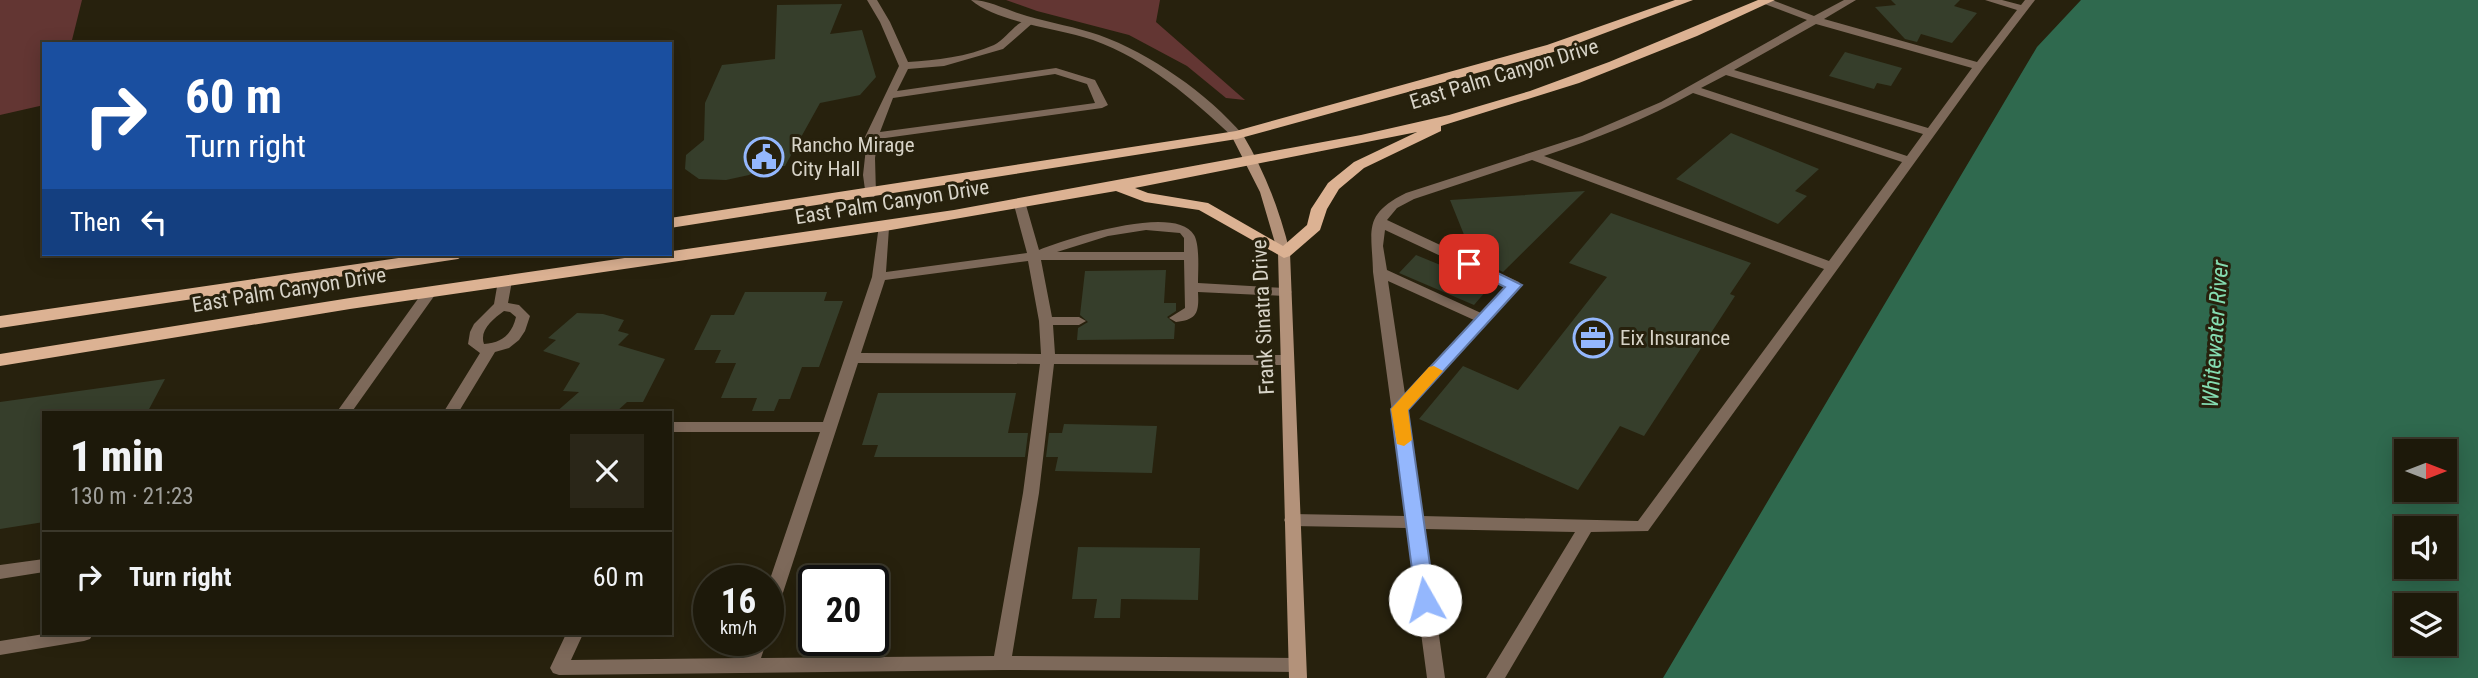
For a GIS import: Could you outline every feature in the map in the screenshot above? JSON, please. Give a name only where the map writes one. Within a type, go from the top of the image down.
[{"type":"main road","name":"East Palm Canyon Drive","points":[[672,223],[1237,135],[1552,48],[1687,0]]},
{"type":"main road","name":"East Palm Canyon Drive","points":[[0,360],[430,292],[883,228],[1121,188],[1254,162],[1455,118],[1622,61],[1767,1]]},
{"type":"main road","points":[[1121,188],[1146,197],[1203,206],[1283,253],[1314,227],[1319,209],[1333,186],[1359,165],[1416,140],[1455,118]]},
{"type":"main road","name":"Frank Sinatra Drive","points":[[1237,135],[1254,162],[1275,213],[1283,253],[1298,672]]},
{"type":"main road","name":"East Palm Canyon Drive","points":[[0,322],[445,256]]},
{"type":"street","points":[[872,0],[904,66]]},
{"type":"street","name":"Frank Sinatra Drive","points":[[976,0],[1030,21],[1098,38],[1140,56],[1184,87],[1237,135]]},
{"type":"street","points":[[1436,678],[1380,272],[1378,222],[1390,206],[1410,196],[1597,133],[1665,104],[1851,0]]},
{"type":"street","points":[[1990,0],[2027,4]]},
{"type":"street","points":[[1767,1],[1815,20],[1979,66]]},
{"type":"street","points":[[1292,520],[1642,527],[2027,4]]},
{"type":"street","points":[[904,66],[944,62],[999,47],[1030,21]]},
{"type":"street","points":[[870,194],[868,176],[871,136],[904,66]]},
{"type":"street","points":[[871,136],[1102,105],[1091,82],[1056,71],[889,95]]},
{"type":"street","points":[[1725,71],[1931,133]]},
{"type":"street","points":[[1692,89],[1910,161]]},
{"type":"street","points":[[1533,156],[1832,267]]},
{"type":"street","points":[[1002,663],[1031,493],[1048,357],[1046,321],[1034,256],[1020,205]]},
{"type":"street","points":[[1378,222],[1514,285],[1399,409]]},
{"type":"street","points":[[1034,256],[1074,241],[1150,226],[1184,230],[1190,238],[1192,309],[1184,317],[1176,318]]},
{"type":"street","points":[[783,565],[879,277],[883,228]]},
{"type":"street","points":[[879,277],[1034,256],[1191,256]]},
{"type":"street","points":[[1380,272],[1483,319]]},
{"type":"street","points":[[501,306],[514,308],[523,316],[521,328],[514,339],[502,346],[481,349],[475,344],[474,335],[487,317],[501,306],[505,281]]},
{"type":"street","points":[[1192,287],[1285,292]]},
{"type":"street","points":[[344,411],[430,292]]},
{"type":"street","points":[[1046,321],[1079,321]]},
{"type":"street","points":[[451,411],[490,349]]},
{"type":"street","points":[[852,358],[1287,360]]},
{"type":"street","points":[[672,427],[829,427]]},
{"type":"street","points":[[1495,678],[1586,527]]},
{"type":"street","points":[[0,572],[42,565]]},
{"type":"street","points":[[0,648],[78,635]]},
{"type":"street","points":[[574,635],[559,668],[1002,663],[1298,672]]},
{"type":"street","points":[[750,666],[753,656]]},
{"type":"shaded area","points":[[0,0],[82,0],[72,42],[42,42],[42,105],[0,115]]},
{"type":"shaded area","points":[[1006,0],[1160,0],[1156,22],[1245,100],[1226,98],[1187,66],[1129,35]]},
{"type":"water","name":"Whitewater River","points":[[2081,0],[2478,0],[2478,678],[1663,678],[2037,47]]},
{"type":"building","points":[[1891,0],[1960,0],[1954,6],[1977,13],[1952,43],[1921,34],[1917,42],[1905,39],[1875,7],[1896,5]]},
{"type":"building","points":[[842,4],[830,34],[862,30],[876,77],[860,95],[820,103],[785,166],[766,166],[749,175],[726,180],[699,179],[685,169],[686,155],[704,140],[705,103],[722,65],[775,59],[777,5]]},
{"type":"building","points":[[1845,52],[1902,68],[1891,86],[1877,83],[1874,89],[1829,76]]},
{"type":"building","points":[[1731,133],[1819,169],[1795,191],[1807,196],[1778,224],[1676,179]]},
{"type":"building","points":[[1585,191],[1503,272],[1473,257],[1450,200]]},
{"type":"building","points":[[1611,213],[1751,263],[1730,294],[1735,296],[1644,436],[1620,426],[1578,490],[1419,419],[1463,366],[1518,390],[1607,277],[1569,263]]},
{"type":"building","points":[[1416,255],[1482,282],[1481,278],[1493,283],[1474,305],[1399,273]]},
{"type":"building","points":[[1166,270],[1164,303],[1176,303],[1176,311],[1167,317],[1175,324],[1174,339],[1077,340],[1078,328],[1088,322],[1080,315],[1085,271]]},
{"type":"building","points":[[745,292],[827,292],[824,301],[843,301],[819,367],[802,367],[790,399],[779,399],[774,411],[752,411],[757,398],[721,398],[736,363],[715,363],[721,350],[694,350],[711,315],[734,315]]},
{"type":"building","points":[[577,313],[603,314],[624,320],[618,331],[629,334],[618,345],[665,359],[643,402],[627,402],[617,411],[557,411],[579,392],[563,391],[580,363],[543,351],[556,340],[548,338]]},
{"type":"building","points":[[165,379],[148,411],[42,411],[42,522],[0,529],[0,402]]},
{"type":"building","points":[[878,393],[1016,393],[1008,433],[1028,433],[1025,457],[874,457],[878,445],[862,445]]},
{"type":"building","points":[[1064,424],[1157,426],[1152,473],[1055,471],[1058,457],[1046,457],[1049,433],[1062,433]]},
{"type":"building","points":[[1078,547],[1200,548],[1198,600],[1121,599],[1120,618],[1094,618],[1097,599],[1072,599]]},
{"type":"slow traffic","points":[[1404,440],[1399,409],[1434,371]]},
{"type":"place","name":"Rancho Mirage City Hall","points":[[764,157]]},
{"type":"place","name":"Eix Insurance","points":[[1593,338]]},
{"type":"route","points":[[1425,600],[1399,409],[1514,285],[1469,264]]}]
